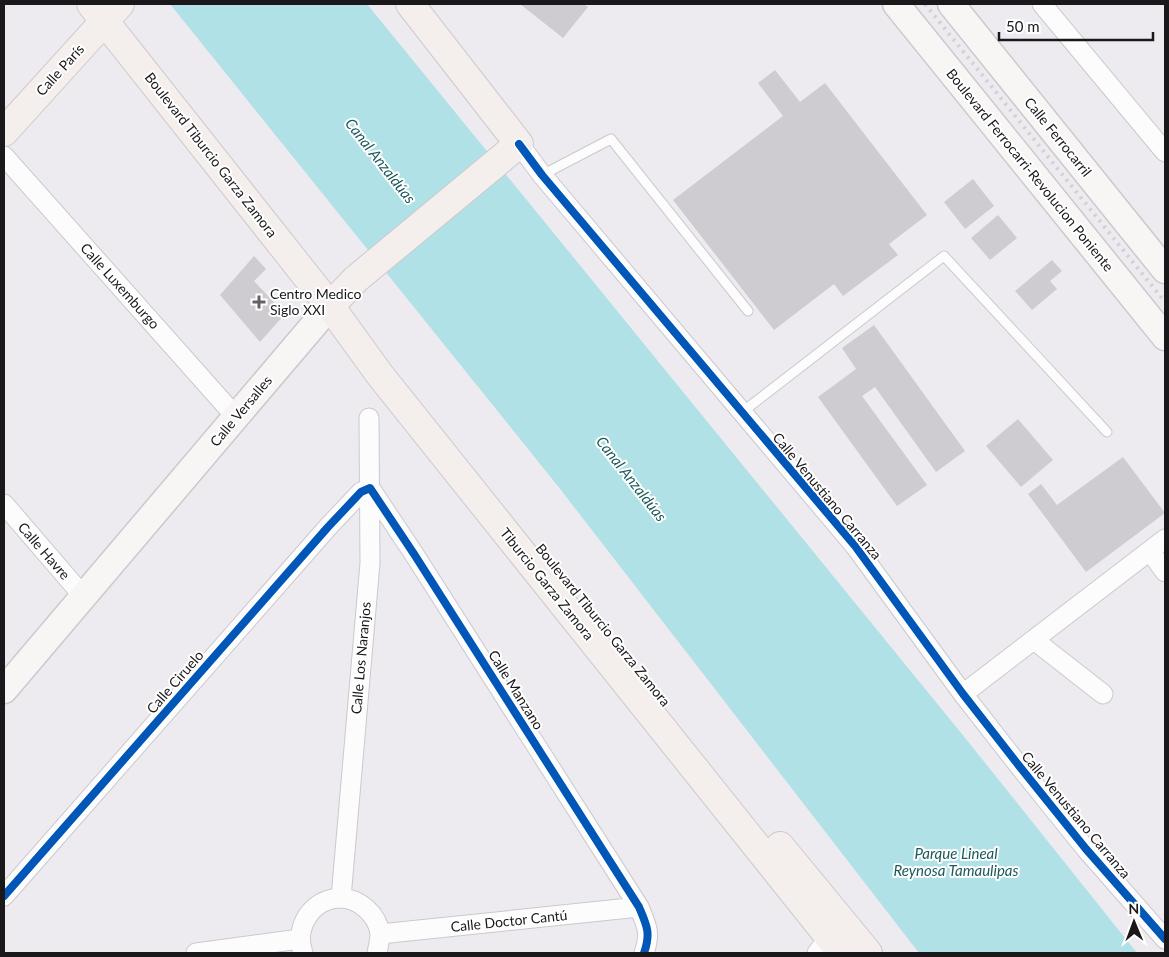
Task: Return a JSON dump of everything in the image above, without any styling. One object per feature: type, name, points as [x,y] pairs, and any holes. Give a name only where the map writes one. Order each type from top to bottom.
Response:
[{"type":"main road","name":"Calle Venustiano Carranza","points":[[410,4],[511,150]]},
{"type":"main road","name":"Calle París","points":[[4,132],[108,9]]},
{"type":"main road","name":"Boulevard Tiburcio Garza Zamora","points":[[108,9],[343,293],[832,941]]},
{"type":"main road","name":"Calle Versalles","points":[[343,293],[511,150]]},
{"type":"main road","name":"Tiburcio Garza Zamora","points":[[343,293],[380,375],[768,860]]},
{"type":"main road","name":"Boulevard Tiburcio Garza Zamora","points":[[768,860],[832,941],[868,953]]},
{"type":"street","name":"Boulevard Ferrocarri-Revolucion Poniente","points":[[896,4],[1165,336]]},
{"type":"street","name":"Calle Ferrocarril","points":[[951,4],[1165,270]]},
{"type":"street","points":[[1042,4],[1165,152]]},
{"type":"street","name":"Calle Venustiano Carranza","points":[[511,150],[542,175],[855,546],[963,694],[1086,849],[1165,939]]},
{"type":"street","name":"Calle Luxemburgo","points":[[4,156],[236,417]]},
{"type":"street","name":"Calle Versalles","points":[[4,690],[343,293]]},
{"type":"street","name":"Calle Los Naranjos","points":[[340,898],[370,563],[369,418]]},
{"type":"street","name":"Calle Ciruelo","points":[[4,896],[328,527],[361,492],[370,488]]},
{"type":"street","name":"Calle Manzano","points":[[370,488],[639,907],[648,927],[647,944],[644,953]]},
{"type":"street","name":"Calle Havre","points":[[4,504],[84,597]]},
{"type":"street","points":[[963,694],[1165,540]]},
{"type":"street","points":[[1150,551],[1165,572]]},
{"type":"street","points":[[1034,640],[1103,694]]},
{"type":"street","points":[[196,953],[301,946],[303,922],[312,909],[326,901],[340,898],[360,903],[373,916],[380,934],[377,953]]},
{"type":"street","name":"Calle Doctor Cantú","points":[[380,934],[639,907]]},
{"type":"lane","points":[[542,175],[611,139],[748,311]]},
{"type":"lane","points":[[741,413],[944,256],[1107,432]]},
{"type":"water","name":"Parque Lineal Reynosa Tamaulipas","points":[[170,4],[367,4],[966,739],[1137,953],[919,953],[557,485]]},
{"type":"building","points":[[520,4],[584,4],[588,7],[563,38]]},
{"type":"building","points":[[775,70],[800,102],[825,83],[927,215],[889,244],[898,255],[843,296],[834,284],[774,330],[673,200],[783,116],[758,83]]},
{"type":"building","points":[[973,179],[994,206],[965,229],[944,202]]},
{"type":"building","points":[[998,215],[1017,238],[990,260],[971,238]]},
{"type":"building","points":[[254,256],[266,269],[254,281],[285,314],[260,342],[220,295]]},
{"type":"building","points":[[1052,260],[1062,271],[1050,281],[1057,289],[1032,310],[1015,291]]},
{"type":"building","points":[[874,325],[965,451],[936,472],[875,387],[862,396],[927,485],[897,506],[818,397],[856,369],[842,348]]},
{"type":"building","points":[[1018,419],[1053,460],[1021,487],[986,446]]},
{"type":"building","points":[[1123,457],[1165,513],[1086,572],[1028,494],[1041,484],[1057,505]]},
{"type":"railway","points":[[925,4],[1165,302]]},
{"type":"cycle path","points":[[519,144],[542,175],[855,546],[963,694],[1020,767],[1086,849],[1165,939]]},
{"type":"cycle path","points":[[4,896],[328,527],[361,492],[370,488],[639,907],[648,935],[644,953]]},
{"type":"place","name":"Centro Medico Siglo XXI","points":[[259,302]]},
{"type":"water label","name":"Canal Anzaldúas","points":[[380,161]]},
{"type":"water label","name":"Canal Anzaldúas","points":[[631,479]]}]
